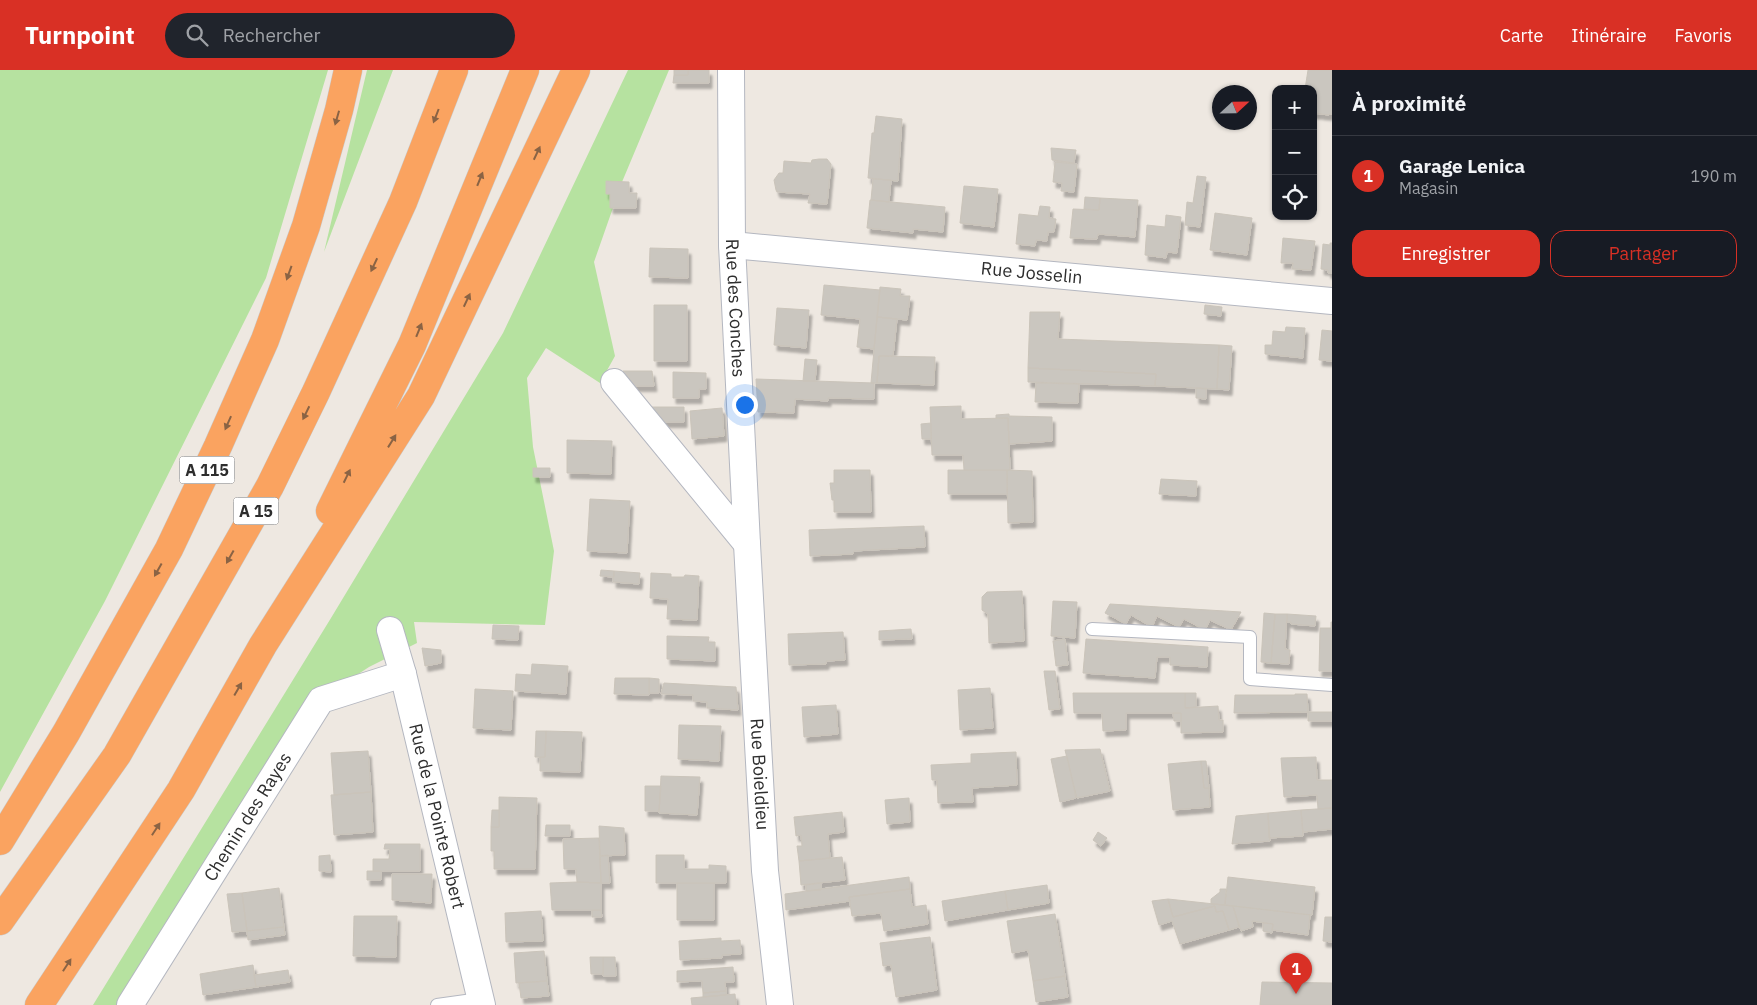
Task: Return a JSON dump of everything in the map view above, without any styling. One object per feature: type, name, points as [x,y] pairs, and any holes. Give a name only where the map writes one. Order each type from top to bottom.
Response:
[{"type":"highway","name":"A 115","points":[[0,841],[66,733],[169,549],[218,446],[265,340],[306,226],[339,110],[348,70]]},
{"type":"highway","name":"A 15","points":[[0,921],[116,755],[221,575],[270,486],[316,392],[403,202],[454,70]]},
{"type":"highway","points":[[263,645],[412,345],[525,70]]},
{"type":"highway","points":[[39,1005],[181,790],[263,645],[421,396],[576,70]]},
{"type":"street","name":"Rue des Conches","points":[[731,70],[732,245],[747,544]]},
{"type":"street","name":"Rue Josselin","points":[[732,245],[1332,301]]},
{"type":"street","points":[[614,382],[747,544]]},
{"type":"street","name":"Rue Boieldieu","points":[[747,544],[765,871],[780,1005]]},
{"type":"street","name":"Rue de la Pointe Robert","points":[[390,630],[403,674],[481,1002]]},
{"type":"street","name":"Chemin des Rayes","points":[[130,1005],[321,700],[403,674]]},
{"type":"lane","points":[[1092,629],[1250,637],[1250,679],[1332,685]]},
{"type":"lane","points":[[437,1005],[481,1002]]},
{"type":"green space","points":[[0,70],[328,70],[266,278],[105,601],[0,792]]},
{"type":"green space","points":[[367,70],[393,70],[324,252]]},
{"type":"green space","points":[[628,70],[669,70],[622,182],[594,262],[615,356],[600,383],[546,348],[527,378],[533,447],[554,551],[545,625],[414,622],[417,643],[369,667],[337,688],[121,1005],[93,1005],[331,618],[503,333]]},
{"type":"building","points":[[674,70],[688,70],[688,75],[674,75]]},
{"type":"building","points":[[688,70],[709,70],[709,83],[673,83],[674,75],[688,75]]},
{"type":"building","points":[[1308,70],[1332,70],[1332,114],[1317,114],[1317,85],[1306,85]]},
{"type":"building","points":[[876,116],[902,119],[898,181],[868,178],[872,133],[874,133]]},
{"type":"building","points":[[1051,148],[1076,150],[1074,163],[1052,160]]},
{"type":"building","points":[[827,159],[831,164],[827,204],[808,203],[810,194],[777,192],[774,180],[779,173],[783,173],[784,161],[811,163],[812,160]]},
{"type":"building","points":[[1055,162],[1077,164],[1074,192],[1061,191],[1062,183],[1053,182]]},
{"type":"building","points":[[1197,176],[1206,177],[1200,227],[1185,225],[1187,202],[1193,203]]},
{"type":"building","points":[[873,179],[891,180],[889,202],[871,200]]},
{"type":"building","points":[[606,181],[629,182],[629,193],[637,193],[636,208],[610,208],[610,194],[606,194]]},
{"type":"building","points":[[964,186],[998,189],[994,227],[960,223]]},
{"type":"building","points":[[1085,197],[1100,198],[1099,210],[1084,209]]},
{"type":"building","points":[[1100,198],[1138,200],[1135,237],[1098,234],[1097,239],[1070,238],[1073,209],[1099,210]]},
{"type":"building","points":[[870,200],[945,207],[943,232],[913,229],[913,233],[867,228]]},
{"type":"building","points":[[1040,206],[1050,207],[1049,218],[1056,219],[1054,232],[1048,232],[1047,241],[1036,240],[1035,246],[1016,244],[1019,214],[1038,216]]},
{"type":"building","points":[[1215,213],[1252,218],[1247,255],[1210,250]]},
{"type":"building","points":[[1166,215],[1181,217],[1177,253],[1167,252],[1166,258],[1145,255],[1147,225],[1165,227]]},
{"type":"building","points":[[1283,238],[1315,241],[1311,270],[1292,269],[1293,263],[1281,263]]},
{"type":"building","points":[[1332,243],[1332,273],[1328,273],[1328,270],[1321,269],[1323,244],[1330,245]]},
{"type":"building","points":[[650,248],[688,249],[688,278],[649,277]]},
{"type":"building","points":[[824,285],[880,290],[874,349],[857,347],[860,319],[821,315]]},
{"type":"building","points":[[880,287],[901,289],[900,296],[910,296],[907,320],[877,317]]},
{"type":"building","points":[[654,305],[687,305],[687,361],[654,361]]},
{"type":"building","points":[[1205,305],[1222,307],[1221,316],[1204,314]]},
{"type":"building","points":[[777,308],[809,310],[806,348],[774,345]]},
{"type":"building","points":[[1030,312],[1060,312],[1058,339],[1219,345],[1217,389],[1155,386],[1156,374],[1028,368]]},
{"type":"building","points":[[877,317],[897,319],[893,356],[879,356],[877,383],[871,383]]},
{"type":"building","points":[[1286,327],[1305,328],[1303,358],[1265,354],[1265,345],[1272,345],[1273,331],[1285,332]]},
{"type":"building","points":[[1322,330],[1332,331],[1332,361],[1319,360]]},
{"type":"building","points":[[1219,345],[1232,346],[1229,390],[1217,389]]},
{"type":"building","points":[[879,356],[935,357],[934,385],[877,383]]},
{"type":"building","points":[[805,359],[817,360],[815,381],[803,381]]},
{"type":"building","points":[[1028,368],[1156,374],[1155,386],[1028,382]]},
{"type":"building","points":[[623,371],[652,371],[654,386],[635,386]]},
{"type":"building","points":[[673,372],[706,373],[706,389],[699,389],[699,398],[673,398]]},
{"type":"building","points":[[756,379],[874,383],[874,399],[828,398],[828,401],[795,399],[794,413],[758,412]]},
{"type":"building","points":[[1036,383],[1079,384],[1078,403],[1035,402]]},
{"type":"building","points":[[1196,388],[1206,389],[1206,399],[1196,398]]},
{"type":"building","points":[[961,406],[961,419],[1008,418],[1010,470],[964,470],[963,455],[932,455],[930,407]]},
{"type":"building","points":[[652,407],[684,407],[684,422],[665,422]]},
{"type":"building","points":[[722,408],[724,436],[692,439],[690,411]]},
{"type":"building","points":[[1009,414],[1009,416],[1052,417],[1052,441],[1009,444],[1008,418],[996,418],[996,415]]},
{"type":"building","points":[[931,423],[931,439],[922,439],[921,424]]},
{"type":"building","points":[[567,440],[612,441],[611,474],[567,473]]},
{"type":"building","points":[[533,468],[550,468],[550,477],[533,477]]},
{"type":"building","points":[[834,470],[870,470],[871,512],[834,512],[834,500],[832,500],[830,483],[834,483]]},
{"type":"building","points":[[948,470],[1007,470],[1007,494],[948,494]]},
{"type":"building","points":[[1007,470],[1032,471],[1033,522],[1008,523]]},
{"type":"building","points":[[1161,479],[1197,481],[1196,496],[1159,494]]},
{"type":"building","points":[[590,499],[630,501],[627,553],[587,551]]},
{"type":"building","points":[[924,526],[925,547],[854,551],[853,554],[810,556],[809,530]]},
{"type":"building","points":[[601,570],[614,571],[614,577],[600,576]]},
{"type":"building","points":[[614,571],[640,573],[639,584],[613,582]]},
{"type":"building","points":[[651,573],[671,574],[671,577],[699,576],[697,620],[667,619],[668,599],[650,598]]},
{"type":"building","points":[[1022,591],[1024,641],[989,643],[988,614],[982,610],[982,597],[987,592]]},
{"type":"building","points":[[1053,601],[1077,602],[1075,638],[1051,636]]},
{"type":"building","points":[[1110,604],[1241,612],[1231,630],[1210,620],[1205,630],[1184,619],[1179,627],[1157,616],[1152,627],[1131,615],[1126,624],[1105,613]]},
{"type":"building","points":[[1264,613],[1275,614],[1271,663],[1261,662]]},
{"type":"building","points":[[1275,614],[1287,614],[1285,649],[1290,650],[1289,664],[1271,663]]},
{"type":"building","points":[[1287,614],[1316,616],[1315,626],[1291,624],[1291,622],[1287,622]]},
{"type":"building","points":[[1331,622],[1332,671],[1319,671],[1320,628],[1331,628]]},
{"type":"building","points":[[493,625],[519,626],[518,640],[492,639]]},
{"type":"building","points":[[911,629],[912,639],[879,640],[879,631]]},
{"type":"building","points":[[843,632],[845,660],[826,661],[826,664],[789,665],[788,634]]},
{"type":"building","points":[[667,636],[709,637],[708,642],[715,642],[715,661],[667,659]]},
{"type":"building","points":[[1065,639],[1068,665],[1056,666],[1053,641]]},
{"type":"building","points":[[1086,639],[1208,647],[1207,667],[1170,665],[1170,657],[1157,657],[1155,678],[1083,673]]},
{"type":"building","points":[[422,648],[441,650],[441,663],[425,666]]},
{"type":"building","points":[[532,664],[568,666],[566,694],[515,691],[516,674],[531,675]]},
{"type":"building","points":[[1044,671],[1055,671],[1060,709],[1049,710]]},
{"type":"building","points":[[615,678],[649,678],[649,695],[614,694]]},
{"type":"building","points":[[649,678],[659,679],[659,693],[649,693]]},
{"type":"building","points":[[664,683],[736,687],[738,710],[707,708],[707,702],[693,701],[693,695],[661,694]]},
{"type":"building","points":[[990,688],[993,728],[960,730],[958,690]]},
{"type":"building","points":[[475,689],[513,691],[511,730],[473,728]]},
{"type":"building","points":[[1073,693],[1185,693],[1185,708],[1218,706],[1219,720],[1223,720],[1223,732],[1181,733],[1181,713],[1126,713],[1126,730],[1103,731],[1102,713],[1074,713]]},
{"type":"building","points":[[1185,693],[1196,693],[1196,707],[1185,708]]},
{"type":"building","points":[[1307,694],[1308,712],[1234,713],[1235,695]]},
{"type":"building","points":[[836,705],[838,734],[804,737],[802,707]]},
{"type":"building","points":[[1308,712],[1332,712],[1332,721],[1308,721]]},
{"type":"building","points":[[1173,713],[1181,713],[1181,721],[1174,721]]},
{"type":"building","points":[[679,725],[721,726],[719,761],[678,759]]},
{"type":"building","points":[[536,731],[546,731],[545,757],[535,757]]},
{"type":"building","points":[[546,731],[582,732],[580,772],[540,771],[540,757],[545,757]]},
{"type":"building","points":[[1100,749],[1110,791],[1077,798],[1065,750]]},
{"type":"building","points":[[368,751],[371,792],[334,795],[331,753]]},
{"type":"building","points":[[1016,752],[1017,785],[972,788],[973,802],[938,803],[937,780],[932,780],[931,765],[971,763],[971,754]]},
{"type":"building","points":[[1067,756],[1076,798],[1060,802],[1051,759]]},
{"type":"building","points":[[1316,757],[1317,780],[1332,780],[1332,808],[1318,809],[1317,795],[1284,797],[1281,758]]},
{"type":"building","points":[[1201,761],[1206,761],[1209,788],[1204,788]]},
{"type":"building","points":[[1201,761],[1204,788],[1209,788],[1210,807],[1173,810],[1168,764]]},
{"type":"building","points":[[661,776],[700,777],[697,815],[659,813]]},
{"type":"building","points":[[645,786],[661,786],[659,811],[645,811]]},
{"type":"building","points":[[371,792],[373,832],[334,835],[331,795]]},
{"type":"building","points":[[499,797],[537,798],[535,869],[494,869],[494,851],[491,851],[491,827],[499,827]]},
{"type":"building","points":[[909,798],[910,822],[887,824],[885,800]]},
{"type":"building","points":[[1332,808],[1332,829],[1303,832],[1301,810]]},
{"type":"building","points":[[492,810],[499,810],[499,827],[491,827]]},
{"type":"building","points":[[1301,810],[1303,836],[1269,838],[1268,813]]},
{"type":"building","points":[[842,812],[844,832],[828,834],[830,858],[799,861],[797,846],[802,846],[801,835],[796,836],[794,817]]},
{"type":"building","points":[[1268,813],[1270,841],[1232,844],[1236,816]]},
{"type":"building","points":[[546,825],[570,825],[570,836],[545,836]]},
{"type":"building","points":[[599,826],[624,828],[625,855],[600,856]]},
{"type":"building","points":[[1098,832],[1107,838],[1101,846],[1093,840]]},
{"type":"building","points":[[599,838],[601,883],[577,882],[576,869],[564,869],[563,839]]},
{"type":"building","points":[[385,844],[420,844],[420,871],[373,871],[373,859],[389,859],[390,849],[384,849]]},
{"type":"building","points":[[330,855],[331,872],[319,871],[319,856]]},
{"type":"building","points":[[608,855],[610,883],[601,883],[600,856]]},
{"type":"building","points":[[656,855],[684,855],[684,869],[709,869],[709,865],[726,866],[726,883],[656,883]]},
{"type":"building","points":[[842,857],[845,880],[801,885],[799,861]]},
{"type":"building","points":[[367,871],[381,871],[381,880],[367,880]]},
{"type":"building","points":[[392,874],[432,874],[431,903],[392,900]]},
{"type":"building","points":[[909,877],[910,889],[849,897],[850,901],[786,910],[785,894]]},
{"type":"building","points":[[1228,877],[1315,887],[1312,915],[1225,905]]},
{"type":"building","points":[[550,883],[601,883],[601,910],[552,910]]},
{"type":"building","points":[[677,883],[714,883],[714,920],[677,920]]},
{"type":"building","points":[[821,883],[821,890],[806,891],[806,885]]},
{"type":"building","points":[[1047,885],[1049,903],[1008,910],[1005,891]]},
{"type":"building","points":[[279,888],[284,927],[247,931],[242,893]]},
{"type":"building","points":[[910,889],[912,907],[926,905],[928,924],[884,931],[881,913],[852,916],[849,897]]},
{"type":"building","points":[[1220,889],[1226,889],[1225,905],[1211,904],[1211,899],[1220,892]]},
{"type":"building","points":[[1005,891],[1008,910],[945,921],[942,901]]},
{"type":"building","points":[[242,893],[247,931],[232,932],[227,894]]},
{"type":"building","points":[[1168,899],[1233,906],[1239,927],[1229,930],[1223,911],[1216,912],[1215,906],[1173,917]]},
{"type":"building","points":[[1168,899],[1173,917],[1215,906],[1216,912],[1223,911],[1229,930],[1180,944],[1172,921],[1159,925],[1152,901]]},
{"type":"building","points":[[1233,906],[1310,915],[1308,935],[1272,930],[1273,924],[1252,921],[1253,927],[1241,931]]},
{"type":"building","points":[[592,910],[601,910],[602,917],[592,917]]},
{"type":"building","points":[[541,911],[543,941],[506,942],[505,913]]},
{"type":"building","points":[[1055,914],[1065,976],[1033,981],[1028,950],[1012,953],[1007,921]]},
{"type":"building","points":[[354,916],[397,916],[396,957],[353,956]]},
{"type":"building","points":[[1325,917],[1332,917],[1332,942],[1323,941]]},
{"type":"building","points":[[1263,923],[1273,924],[1272,933],[1263,931]]},
{"type":"building","points":[[284,927],[285,935],[248,940],[247,931]]},
{"type":"building","points":[[930,937],[937,990],[896,997],[891,965],[883,966],[880,943]]},
{"type":"building","points":[[721,938],[721,941],[740,940],[741,954],[722,955],[722,958],[680,960],[679,941]]},
{"type":"building","points":[[544,951],[547,981],[516,983],[514,953]]},
{"type":"building","points":[[590,957],[603,957],[603,974],[591,974]]},
{"type":"building","points":[[603,957],[615,957],[616,976],[603,976]]},
{"type":"building","points":[[253,965],[256,987],[203,995],[200,974]]},
{"type":"building","points":[[733,967],[734,982],[725,982],[726,991],[703,993],[702,981],[677,982],[677,971]]},
{"type":"building","points":[[288,970],[290,982],[256,987],[254,975]]},
{"type":"building","points":[[1065,976],[1068,997],[1036,1002],[1033,981]]},
{"type":"building","points":[[547,981],[549,996],[521,998],[519,983]]},
{"type":"building","points":[[1262,982],[1332,983],[1332,1005],[1260,1005]]},
{"type":"building","points":[[726,991],[726,995],[703,997],[703,993]]},
{"type":"building","points":[[735,994],[736,1005],[692,1005],[691,998]]},
{"type":"place","name":"Garage Lenica","points":[[1296,994]]}]
